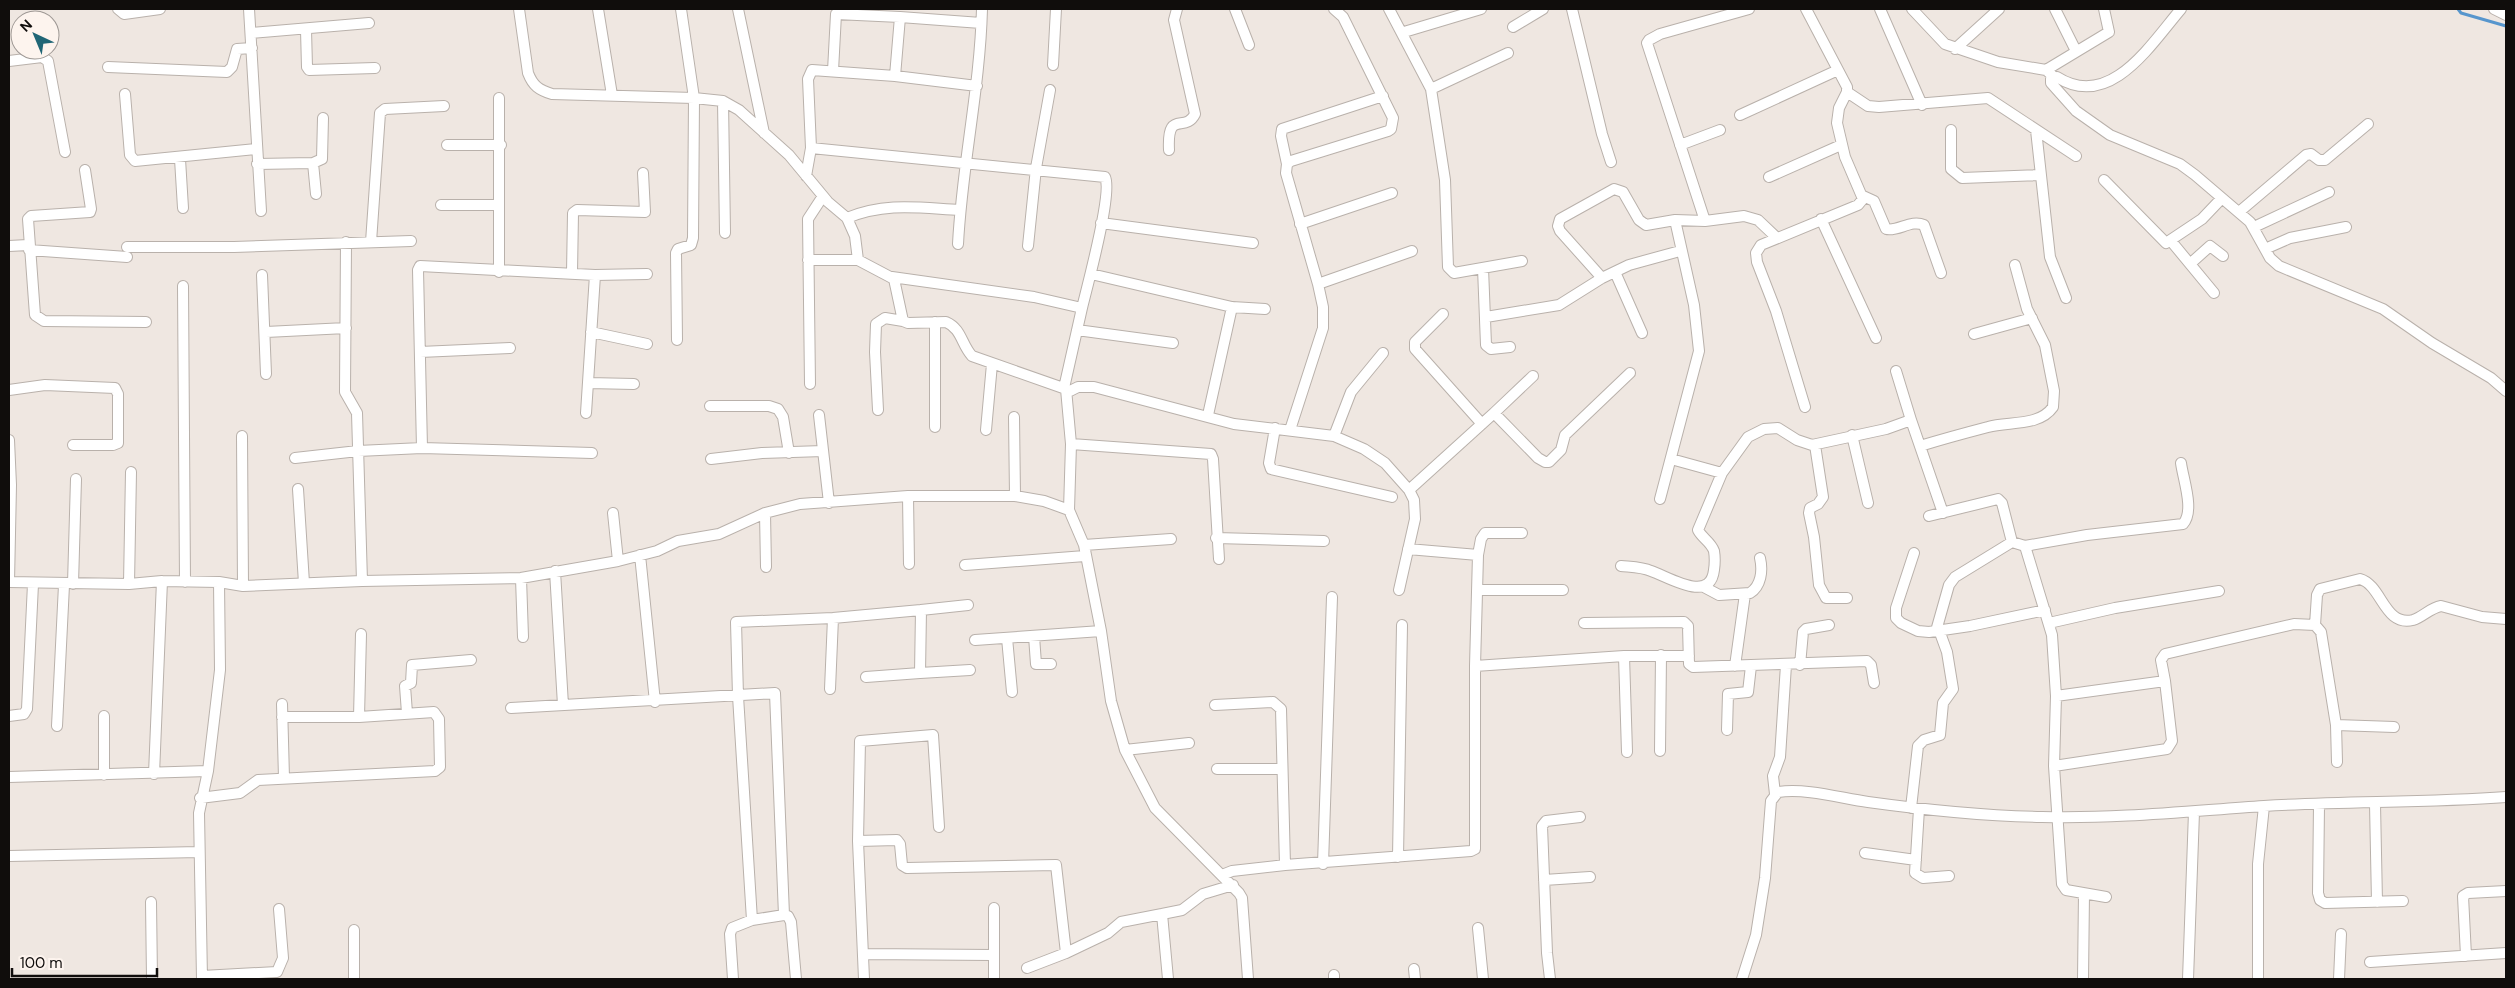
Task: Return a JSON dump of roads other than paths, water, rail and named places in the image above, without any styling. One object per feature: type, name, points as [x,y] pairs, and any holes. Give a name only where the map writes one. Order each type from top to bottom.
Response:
[{"type":"street","points":[[118,9],[124,14],[160,9]]},
{"type":"street","points":[[249,9],[260,211]]},
{"type":"street","points":[[519,9],[528,73],[531,82],[540,91],[552,94],[694,98],[723,101],[739,110],[789,156],[823,196],[847,218],[855,236],[858,260]]},
{"type":"street","points":[[598,9],[612,96]]},
{"type":"street","points":[[677,340],[676,253],[678,249],[690,245],[692,238],[694,98],[680,9]]},
{"type":"street","points":[[738,9],[764,133]]},
{"type":"street","points":[[958,244],[965,162],[977,86],[982,9]]},
{"type":"street","points":[[1053,65],[1056,9]]},
{"type":"street","points":[[1169,150],[1168,131],[1170,128],[1192,118],[1195,114],[1174,20],[1177,9]]},
{"type":"street","points":[[1235,9],[1249,46]]},
{"type":"street","points":[[1287,164],[1291,161],[1391,129],[1393,118],[1346,13],[1334,9]]},
{"type":"street","points":[[1389,9],[1404,32],[1431,88],[1445,180],[1448,267],[1454,273],[1522,261]]},
{"type":"street","points":[[1404,32],[1481,9]]},
{"type":"street","points":[[1513,26],[1543,9]]},
{"type":"street","points":[[1572,9],[1602,134],[1611,162]]},
{"type":"street","points":[[1705,221],[1647,43],[1660,34],[1749,9]]},
{"type":"street","points":[[1806,9],[1838,70],[1847,92],[1872,107],[1922,105],[1988,98],[2076,156]]},
{"type":"street","points":[[1880,9],[1922,105]]},
{"type":"street","points":[[1912,9],[1934,35],[1945,44],[1998,62],[2050,74],[2074,86],[2084,88],[2104,84],[2115,78],[2153,44],[2181,9]]},
{"type":"street","points":[[1956,49],[1999,9]]},
{"type":"street","points":[[2055,9],[2076,51]]},
{"type":"street","points":[[2050,74],[2076,51],[2109,32],[2104,9]]},
{"type":"street","points":[[2494,9],[2506,15]]},
{"type":"street","points":[[833,70],[836,14],[981,23]]},
{"type":"street","points":[[895,76],[900,17]]},
{"type":"street","points":[[251,33],[306,30],[369,23]]},
{"type":"street","points":[[306,30],[307,67],[309,70],[375,68]]},
{"type":"street","points":[[108,67],[227,72],[232,68],[237,49],[252,48]]},
{"type":"street","points":[[1431,88],[1508,53]]},
{"type":"street","points":[[9,61],[42,57],[48,60],[65,152]]},
{"type":"street","points":[[806,176],[811,148],[808,75],[814,70],[895,76],[977,86]]},
{"type":"street","points":[[1740,115],[1838,70]]},
{"type":"street","points":[[2050,74],[2053,86],[2076,111],[2110,135],[2180,164],[2239,212],[2254,227],[2270,258],[2280,266],[2383,309],[2432,343],[2491,378],[2506,391]]},
{"type":"street","points":[[1028,246],[1036,168],[1050,90]]},
{"type":"street","points":[[1847,92],[1837,115],[1841,145],[1863,196],[1874,200],[1886,229],[1891,230],[1916,223],[1924,225],[1940,273]]},
{"type":"street","points":[[125,94],[132,159],[138,162],[180,159],[256,149]]},
{"type":"street","points":[[1290,430],[1323,328],[1323,307],[1286,173],[1287,164],[1281,136],[1282,129],[1383,96]]},
{"type":"street","points":[[499,98],[501,145],[498,205],[499,272]]},
{"type":"street","points":[[723,101],[725,233]]},
{"type":"street","points":[[371,242],[380,113],[385,108],[444,106]]},
{"type":"street","points":[[257,164],[313,164],[322,159],[323,118]]},
{"type":"street","points":[[2239,212],[2306,155],[2311,154],[2319,160],[2326,160],[2368,124]]},
{"type":"street","points":[[1680,145],[1720,130]]},
{"type":"street","points":[[1951,130],[1952,169],[1962,178],[2041,175]]},
{"type":"street","points":[[2036,130],[2046,201],[2050,257],[2066,298]]},
{"type":"street","points":[[447,145],[501,145]]},
{"type":"street","points":[[1769,178],[1841,145]]},
{"type":"street","points":[[811,148],[1036,168],[1105,177],[1108,183],[1101,222],[1066,390],[1071,444],[1070,510],[1085,550],[1101,630],[1111,701],[1125,750],[1155,808],[1233,885],[1242,898],[1248,979]]},
{"type":"street","points":[[180,159],[183,208]]},
{"type":"street","points":[[313,164],[316,194]]},
{"type":"street","points":[[85,170],[90,212],[29,217],[33,310],[37,318],[44,321],[146,322]]},
{"type":"street","points":[[572,272],[573,213],[577,210],[645,212],[643,173]]},
{"type":"street","points":[[2104,180],[2166,243],[2202,219],[2222,198]]},
{"type":"street","points":[[1602,278],[1560,231],[1560,219],[1616,189],[1626,195],[1643,224],[1675,220],[1705,221],[1751,217],[1765,225],[1777,238]]},
{"type":"street","points":[[2254,227],[2329,192]]},
{"type":"street","points":[[1300,224],[1392,193]]},
{"type":"street","points":[[810,384],[808,219],[823,196]]},
{"type":"street","points":[[1805,408],[1776,311],[1756,258],[1760,245],[1858,205],[1863,196]]},
{"type":"street","points":[[441,205],[498,205]]},
{"type":"street","points":[[847,218],[869,210],[890,206],[960,210]]},
{"type":"street","points":[[1660,499],[1699,351],[1694,305],[1680,250],[1675,220]]},
{"type":"street","points":[[1821,220],[1876,338]]},
{"type":"street","points":[[1101,222],[1253,242]]},
{"type":"street","points":[[2265,249],[2290,238],[2346,227]]},
{"type":"street","points":[[9,246],[127,252],[346,242],[411,241]]},
{"type":"street","points":[[2171,241],[2214,293]]},
{"type":"street","points":[[346,242],[345,392],[357,413],[362,581]]},
{"type":"street","points":[[2191,263],[2210,246],[2223,256]]},
{"type":"street","points":[[1486,317],[1559,305],[1602,278],[1629,265],[1680,250]]},
{"type":"street","points":[[1318,284],[1412,251]]},
{"type":"street","points":[[808,260],[858,260],[892,277],[1034,297],[1082,308]]},
{"type":"street","points":[[1920,446],[1991,426],[2025,422],[2040,417],[2052,409],[2054,391],[2045,345],[2023,300],[2015,265]]},
{"type":"street","points":[[422,448],[418,270],[420,266],[499,272],[572,272],[595,275],[647,274]]},
{"type":"street","points":[[1483,268],[1487,347],[1491,350],[1510,347]]},
{"type":"street","points":[[1614,272],[1642,333]]},
{"type":"street","points":[[1091,274],[1232,308],[1264,309]]},
{"type":"street","points":[[262,275],[266,332],[266,374]]},
{"type":"street","points":[[586,413],[595,275]]},
{"type":"street","points":[[892,277],[895,282],[903,321]]},
{"type":"street","points":[[182,286],[185,582]]},
{"type":"street","points":[[1208,415],[1232,308]]},
{"type":"street","points":[[1443,314],[1415,342],[1415,348],[1482,424]]},
{"type":"street","points":[[878,410],[875,352],[876,324],[885,318],[903,321],[908,324],[935,322],[951,324],[958,330],[963,344],[972,356],[1066,390],[1078,387],[1094,387],[1208,415],[1234,424],[1334,436],[1364,448],[1385,463],[1409,490],[1415,508],[1399,590]]},
{"type":"street","points":[[1974,334],[2032,318]]},
{"type":"street","points":[[935,322],[935,427]]},
{"type":"street","points":[[266,332],[346,328]]},
{"type":"street","points":[[1078,330],[1173,343]]},
{"type":"street","points":[[591,332],[647,344]]},
{"type":"street","points":[[420,352],[510,348]]},
{"type":"street","points":[[1334,436],[1351,392],[1384,353]]},
{"type":"street","points":[[986,430],[992,364]]},
{"type":"street","points":[[1896,371],[1943,513]]},
{"type":"street","points":[[1494,413],[1538,458],[1549,462],[1561,450],[1565,435],[1630,373]]},
{"type":"street","points":[[1409,490],[1533,376]]},
{"type":"street","points":[[588,383],[634,384]]},
{"type":"street","points":[[9,390],[45,385],[116,388],[118,394],[118,443],[113,445],[73,445]]},
{"type":"street","points":[[710,406],[769,406],[778,409],[783,417],[789,452]]},
{"type":"street","points":[[819,415],[829,503]]},
{"type":"street","points":[[1014,416],[1016,496]]},
{"type":"street","points":[[1702,586],[1712,581],[1715,559],[1714,549],[1699,533],[1699,524],[1722,473],[1748,437],[1756,431],[1778,428],[1802,442],[1815,445],[1852,435],[1886,429],[1911,420]]},
{"type":"street","points":[[1275,428],[1269,463],[1271,469],[1392,497]]},
{"type":"street","points":[[1852,435],[1868,503]]},
{"type":"street","points":[[242,436],[243,586]]},
{"type":"street","points":[[9,440],[11,484],[9,582],[33,584],[129,584],[162,581],[219,582],[243,586],[362,581],[521,578],[618,561],[678,541],[719,534],[765,512],[800,504],[908,496],[1016,496],[1044,501],[1070,510]]},
{"type":"street","points":[[1071,444],[1209,454],[1213,459],[1218,559]]},
{"type":"street","points":[[1815,445],[1823,497],[1818,504],[1810,508],[1808,513],[1814,537],[1819,585],[1826,598],[1847,598]]},
{"type":"street","points":[[294,458],[358,451],[422,448],[592,452]]},
{"type":"street","points":[[712,459],[823,451]]},
{"type":"street","points":[[1671,459],[1722,473]]},
{"type":"street","points":[[1949,876],[1920,877],[1915,873],[1915,808],[1918,746],[1924,740],[1940,736],[1943,703],[1953,689],[1947,652],[1938,630],[1949,585],[1955,577],[2012,542],[2025,546],[2088,535],[2183,524],[2187,519],[2188,510],[2181,463]]},
{"type":"street","points":[[129,584],[132,472]]},
{"type":"street","points":[[57,726],[76,479]]},
{"type":"street","points":[[298,489],[304,583]]},
{"type":"street","points":[[908,496],[909,564]]},
{"type":"street","points":[[1929,516],[1998,499],[2002,503],[2012,542]]},
{"type":"street","points":[[765,512],[766,567]]},
{"type":"street","points":[[613,513],[618,561]]},
{"type":"street","points":[[1222,875],[1285,865],[1323,864],[1471,851],[1475,848],[1475,666],[1478,555],[1481,539],[1485,534],[1522,533]]},
{"type":"street","points":[[1216,538],[1324,541]]},
{"type":"street","points":[[965,565],[1171,539]]},
{"type":"street","points":[[2025,546],[2046,610],[2052,635],[2056,696],[2054,766],[2062,887],[2066,890],[2106,897]]},
{"type":"street","points":[[1408,549],[1478,555]]},
{"type":"street","points":[[1914,553],[1896,608],[1896,618],[1901,623],[1918,631],[1938,630],[2046,610]]},
{"type":"street","points":[[640,555],[655,702]]},
{"type":"street","points":[[1621,566],[1646,569],[1678,583],[1702,586],[1719,595],[1745,594],[1753,591],[1759,584],[1760,558]]},
{"type":"street","points":[[555,571],[563,706]]},
{"type":"street","points":[[521,578],[523,637]]},
{"type":"street","points":[[2337,762],[2336,725],[2321,632],[2315,625],[2316,595],[2320,589],[2360,579],[2369,583],[2392,615],[2402,619],[2413,620],[2441,606],[2482,616],[2506,619]]},
{"type":"street","points":[[154,774],[162,581]]},
{"type":"street","points":[[219,582],[220,670],[208,771],[200,798],[199,852],[202,977],[277,972],[283,958],[279,909]]},
{"type":"street","points":[[9,716],[24,714],[27,709],[33,584]]},
{"type":"street","points":[[1477,590],[1563,590]]},
{"type":"street","points":[[2049,623],[2115,608],[2219,591]]},
{"type":"street","points":[[1735,666],[1745,594]]},
{"type":"street","points":[[1323,864],[1332,597]]},
{"type":"street","points":[[752,920],[738,696],[736,622],[833,618],[968,605]]},
{"type":"street","points":[[920,673],[921,610]]},
{"type":"street","points":[[830,689],[833,618]]},
{"type":"street","points":[[1584,623],[1684,622],[1688,626],[1689,656],[1690,664],[1693,667],[1868,662],[1871,665],[1874,683]]},
{"type":"street","points":[[2054,766],[2169,748],[2172,742],[2161,660],[2165,654],[2294,624],[2315,625]]},
{"type":"street","points":[[1398,857],[1402,625]]},
{"type":"street","points":[[1800,665],[1803,632],[1806,629],[1829,626]]},
{"type":"street","points":[[975,640],[1101,630]]},
{"type":"street","points":[[359,717],[361,634]]},
{"type":"street","points":[[1034,636],[1036,664],[1050,664]]},
{"type":"street","points":[[1007,638],[1012,692]]},
{"type":"street","points":[[1660,751],[1661,655]]},
{"type":"street","points":[[1475,666],[1624,656],[1689,656]]},
{"type":"street","points":[[1624,656],[1627,752]]},
{"type":"street","points":[[407,713],[405,687],[411,683],[412,665],[471,660]]},
{"type":"street","points":[[1775,794],[1773,776],[1780,756],[1786,665]]},
{"type":"street","points":[[1727,730],[1728,694],[1748,692],[1750,666]]},
{"type":"street","points":[[866,678],[970,670]]},
{"type":"street","points":[[2056,696],[2165,681]]},
{"type":"street","points":[[511,708],[655,702],[773,692],[777,696],[784,915]]},
{"type":"street","points":[[1214,705],[1273,702],[1279,706],[1282,715],[1285,865]]},
{"type":"street","points":[[282,704],[284,778]]},
{"type":"street","points":[[200,798],[240,793],[258,780],[437,770],[440,764],[438,715],[432,712],[359,717],[282,717]]},
{"type":"street","points":[[104,716],[104,775]]},
{"type":"street","points":[[2336,725],[2394,727]]},
{"type":"street","points":[[864,979],[858,841],[858,745],[862,740],[933,735],[939,827]]},
{"type":"street","points":[[1125,750],[1189,743]]},
{"type":"street","points":[[1217,769],[1282,769]]},
{"type":"street","points":[[9,777],[208,771]]},
{"type":"street","points":[[1742,979],[1756,935],[1765,878],[1770,801],[1775,794],[1786,791],[1915,808],[2057,817],[2194,812],[2264,806],[2375,804],[2506,797]]},
{"type":"street","points":[[2375,804],[2377,902]]},
{"type":"street","points":[[2320,805],[2318,893],[2320,900],[2325,903],[2403,901]]},
{"type":"street","points":[[2258,979],[2258,864],[2264,806]]},
{"type":"street","points":[[2188,979],[2194,812]]},
{"type":"street","points":[[1550,979],[1542,824],[1546,821],[1580,817]]},
{"type":"street","points":[[858,841],[897,840],[900,844],[902,865],[907,868],[1054,864],[1058,869],[1066,953]]},
{"type":"street","points":[[9,856],[199,852]]},
{"type":"street","points":[[1865,853],[1916,860]]},
{"type":"street","points":[[1544,880],[1590,877]]},
{"type":"street","points":[[1027,968],[1066,953],[1108,933],[1121,922],[1182,910],[1203,894],[1233,885]]},
{"type":"street","points":[[2466,956],[2463,896],[2468,892],[2506,891]]},
{"type":"street","points":[[2083,979],[2084,893]]},
{"type":"street","points":[[151,902],[152,979]]},
{"type":"street","points":[[994,908],[994,979]]},
{"type":"street","points":[[1162,914],[1168,979]]},
{"type":"street","points":[[733,979],[731,931],[734,926],[752,920],[784,915],[788,916],[791,922],[796,979]]},
{"type":"street","points":[[1478,928],[1483,979]]},
{"type":"street","points":[[354,930],[354,979]]},
{"type":"street","points":[[2340,979],[2341,934]]},
{"type":"street","points":[[2370,962],[2506,953]]},
{"type":"street","points":[[864,954],[994,955]]},
{"type":"waterway","points":[[2458,9],[2461,13],[2506,26]]}]
